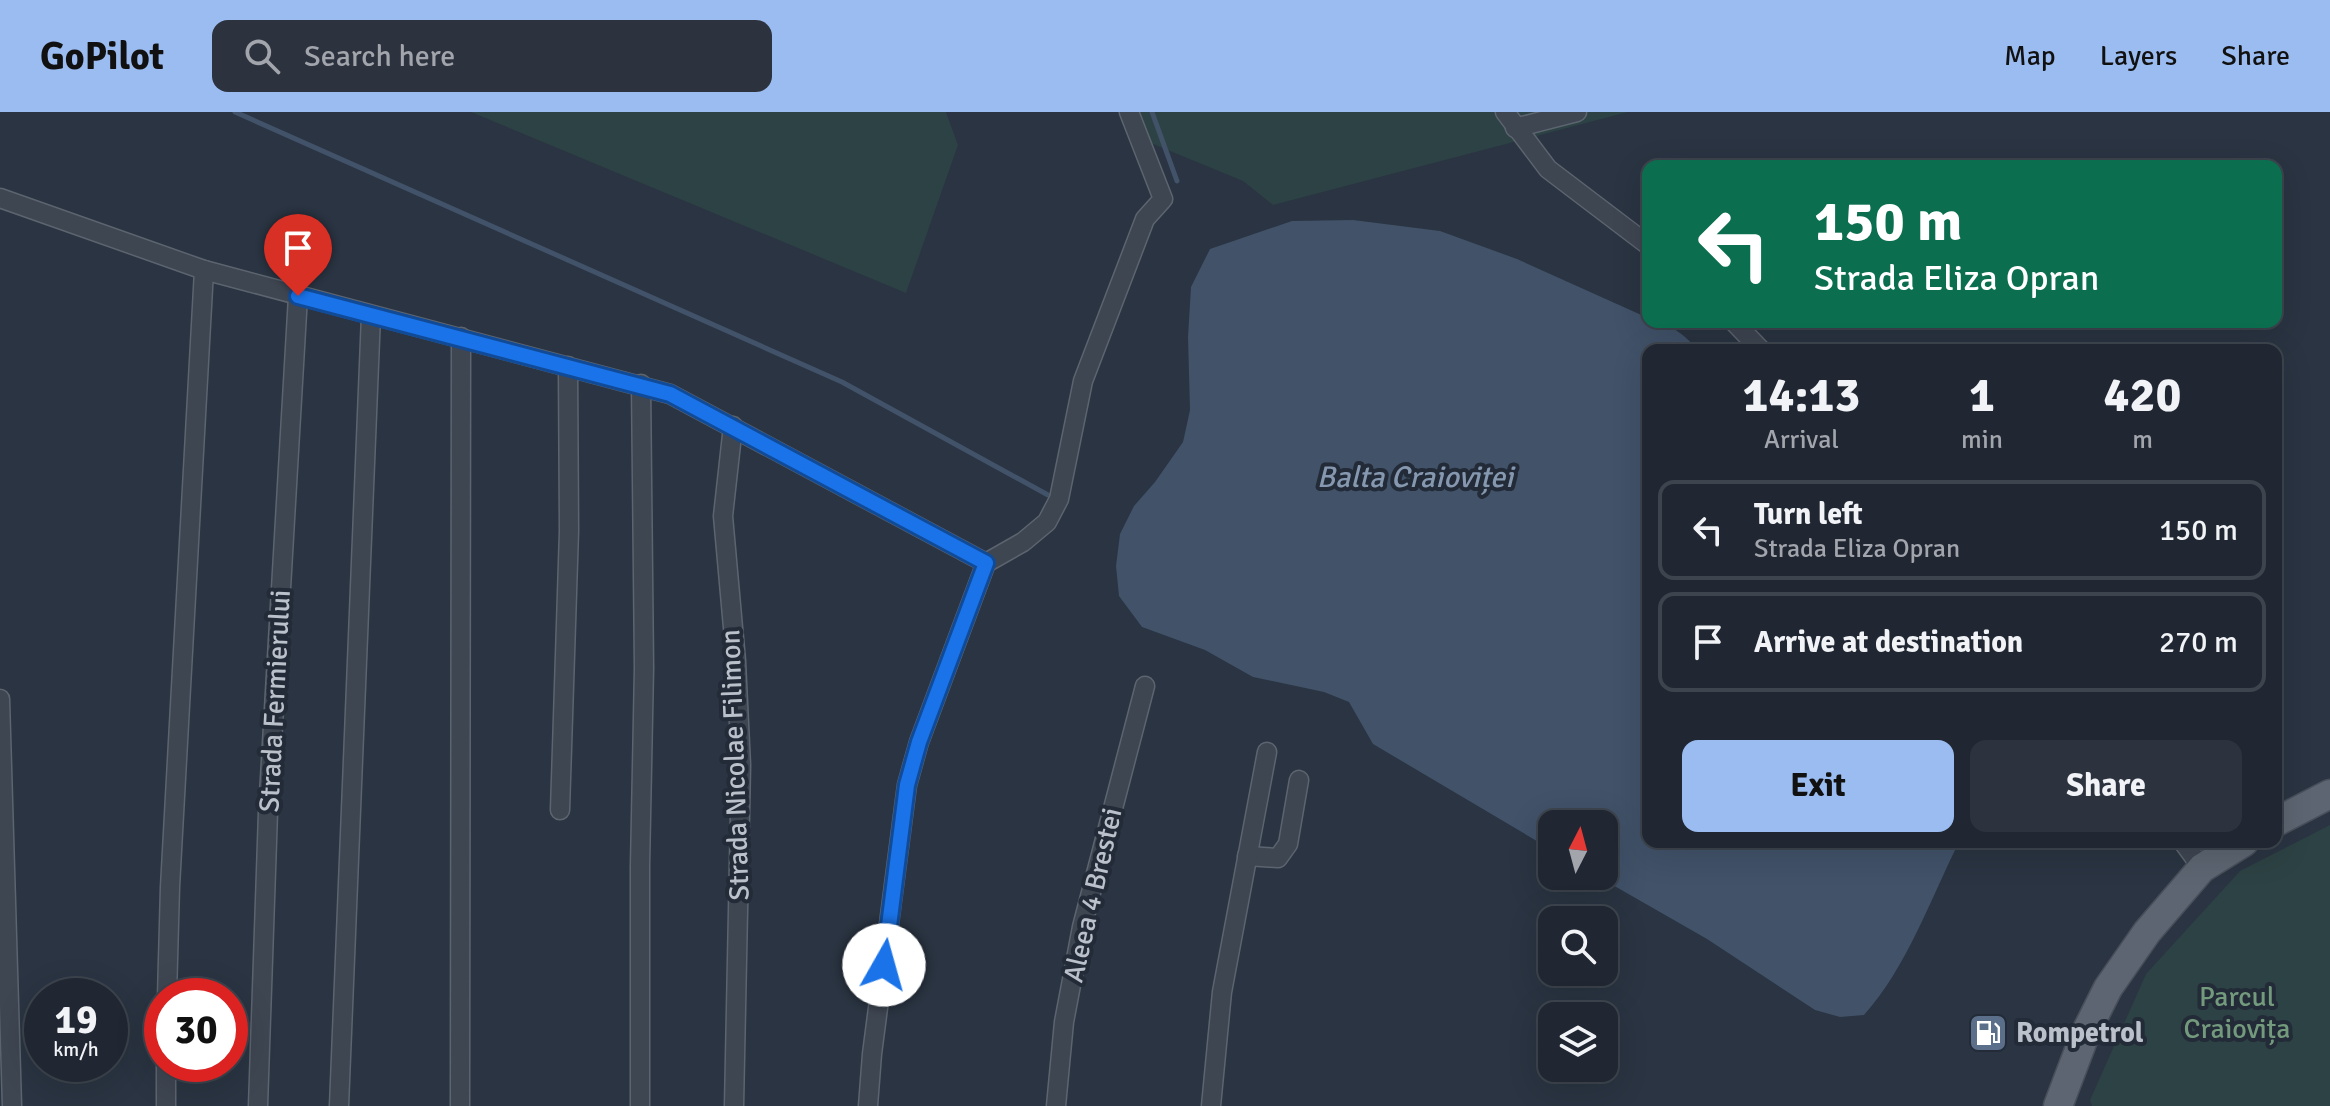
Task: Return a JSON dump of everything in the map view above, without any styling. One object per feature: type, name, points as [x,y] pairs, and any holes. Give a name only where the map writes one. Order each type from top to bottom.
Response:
[{"type":"main road","points":[[2282,819],[2330,794]]},
{"type":"main road","points":[[2064,1103],[2086,1032],[2108,988],[2147,932],[2202,868],[2234,848]]},
{"type":"street","points":[[868,1106],[907,785],[919,742],[986,563],[1023,542],[1047,522],[1059,499],[1083,381],[1145,219],[1163,199],[1129,112]]},
{"type":"street","points":[[1510,120],[1577,112]]},
{"type":"street","points":[[1510,120],[1548,169],[1642,240]]},
{"type":"street","points":[[0,198],[204,270],[670,394],[986,563]]},
{"type":"street","points":[[168,978],[204,270]]},
{"type":"street","name":"Strada Fermierului","points":[[258,1106],[267,828],[298,296]]},
{"type":"street","points":[[339,1106],[371,315]]},
{"type":"street","points":[[1740,328],[1755,344]]},
{"type":"street","points":[[460,1106],[461,337]]},
{"type":"street","points":[[560,810],[569,531],[568,366]]},
{"type":"street","points":[[640,1106],[644,668],[641,384]]},
{"type":"street","name":"Strada Nicolae Filimon","points":[[733,426],[723,516],[736,661],[741,765],[734,1106]]},
{"type":"street","name":"Aleea 4 Brestei","points":[[1056,1106],[1064,1022],[1082,927],[1145,686]]},
{"type":"street","points":[[0,699],[12,1106]]},
{"type":"street","points":[[1211,1106],[1222,992],[1267,752]]},
{"type":"street","points":[[1247,856],[1278,858],[1288,844],[1299,780]]},
{"type":"street","points":[[2187,848],[2202,868]]},
{"type":"street","points":[[166,1082],[166,1106]]},
{"type":"green space","points":[[471,112],[946,112],[958,145],[906,293]]},
{"type":"green space","points":[[1121,112],[1628,112],[1273,205],[1243,181],[1131,135]]},
{"type":"green space","name":"Parcul Craiovița","points":[[2330,825],[2330,1106],[2092,1106],[2090,1100],[2146,974],[2240,871]]},
{"type":"water","name":"Balta Craioviței","points":[[1353,220],[1440,231],[1517,259],[1642,315],[1642,328],[1672,328],[1692,344],[1642,344],[1642,848],[1956,848],[1893,976],[1864,1015],[1840,1017],[1815,1010],[1707,939],[1618,888],[1618,810],[1538,810],[1538,842],[1373,744],[1349,702],[1324,692],[1253,677],[1205,650],[1142,627],[1119,596],[1116,566],[1120,534],[1134,506],[1183,442],[1190,410],[1188,337],[1191,287],[1210,249],[1292,221]]},
{"type":"waterway","points":[[235,112],[842,382],[1048,495]]},
{"type":"waterway","points":[[1152,112],[1177,181]]},
{"type":"place","name":"Rompetrol","points":[[1988,1033]]},
{"type":"route","points":[[298,296],[670,394],[986,563],[919,742],[907,785],[884,965]]}]
